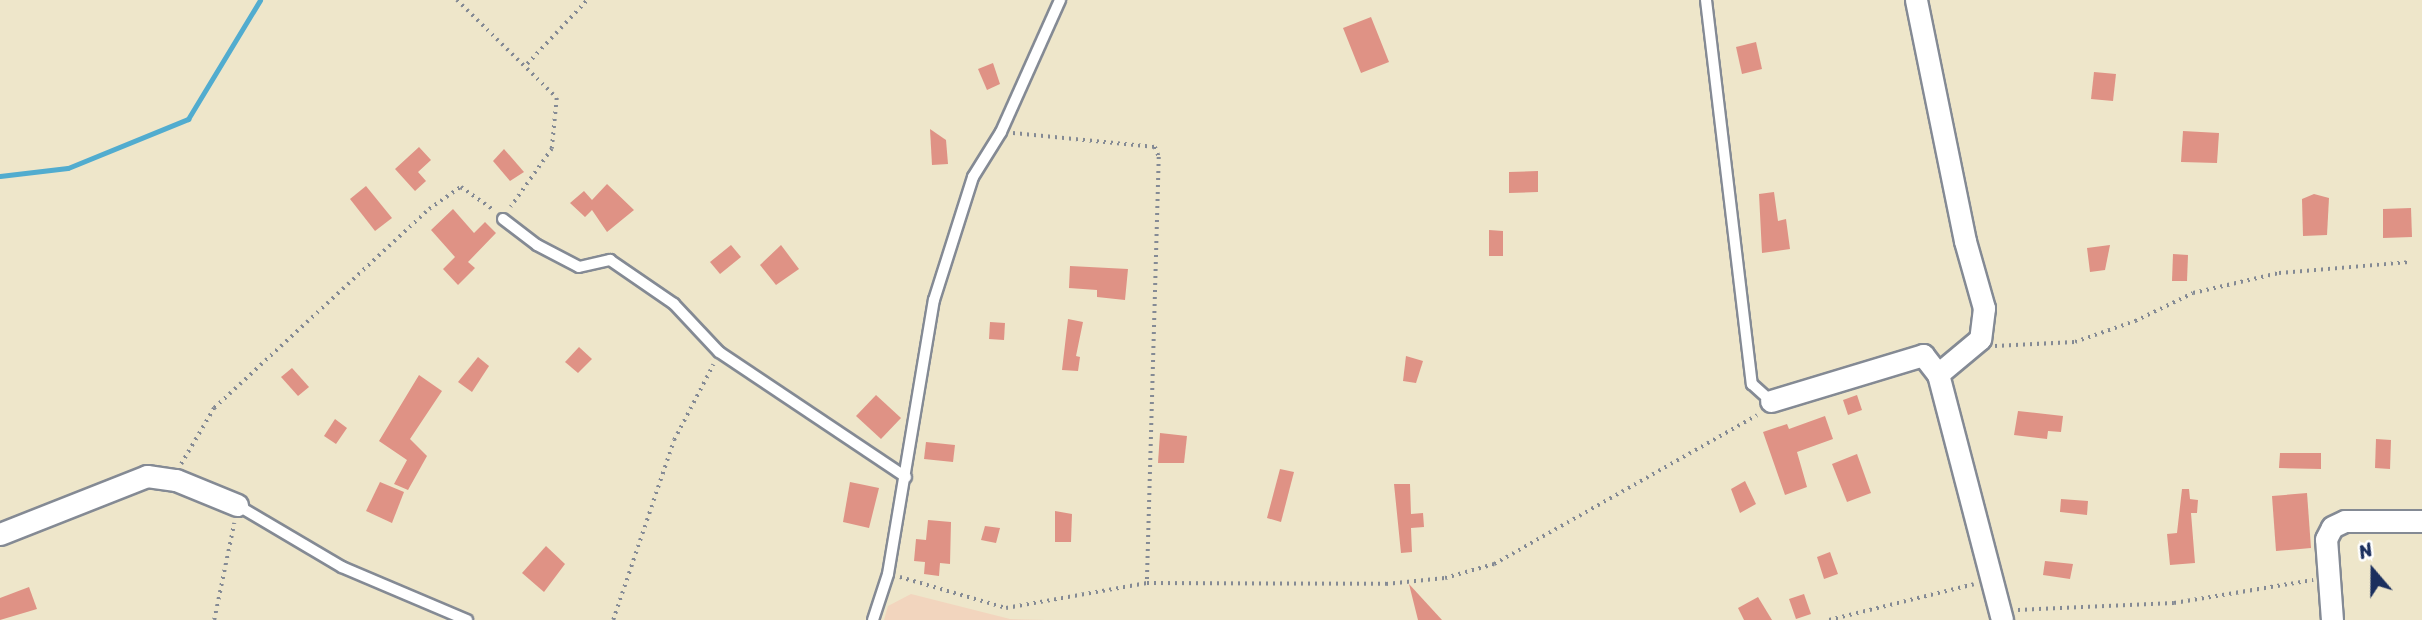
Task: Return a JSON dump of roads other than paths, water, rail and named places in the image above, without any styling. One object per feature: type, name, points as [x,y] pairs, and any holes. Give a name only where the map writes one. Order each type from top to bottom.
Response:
[{"type":"street","points":[[1916,0],[1965,241],[1984,308],[1980,340],[1938,374]]},
{"type":"street","points":[[1771,401],[1923,355],[1938,374],[2001,616]]},
{"type":"street","points":[[0,534],[147,476],[170,480],[237,505]]},
{"type":"street","points":[[2332,620],[2326,539],[2332,527],[2344,522],[2422,521]]},
{"type":"lane","points":[[873,620],[888,574],[934,300],[973,177],[1001,132],[1060,0]]},
{"type":"lane","points":[[1706,0],[1752,384],[1771,401]]},
{"type":"lane","points":[[503,219],[537,245],[579,267],[610,260],[674,303],[719,352],[906,477]]},
{"type":"lane","points":[[237,505],[342,567],[467,620]]},
{"type":"waterway","points":[[0,176],[68,168],[188,119],[260,0]]}]
